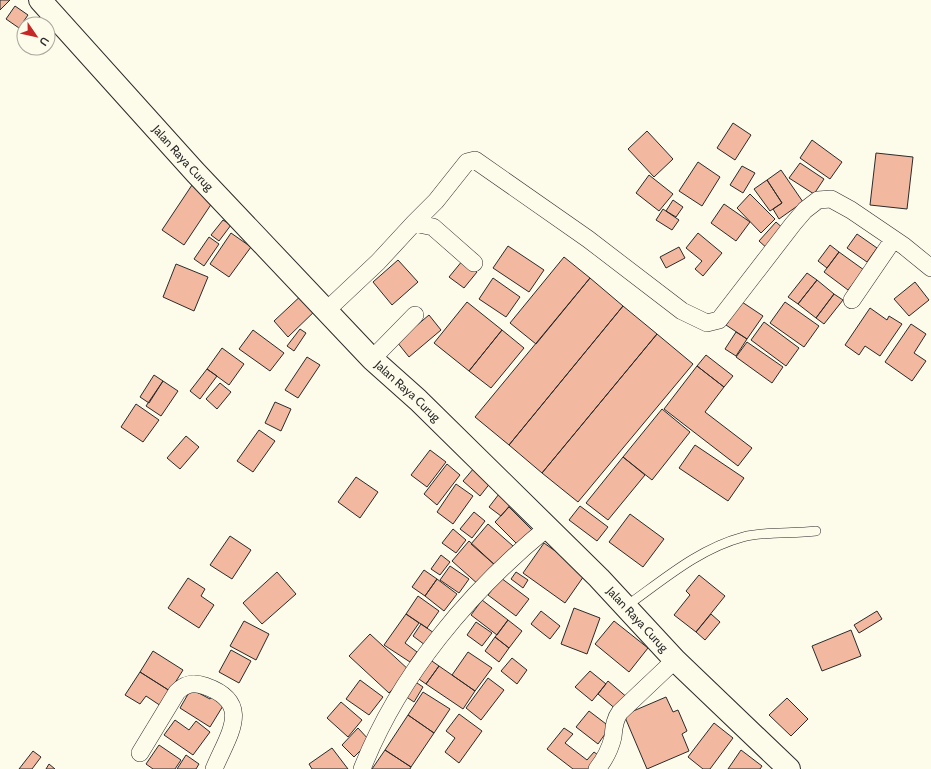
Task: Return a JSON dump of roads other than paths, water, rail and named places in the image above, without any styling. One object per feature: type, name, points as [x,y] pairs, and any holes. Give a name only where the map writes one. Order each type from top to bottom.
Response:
[{"type":"street","name":"Jalan Raya Curug","points":[[40,0],[195,172],[372,359],[418,400],[599,578],[675,660],[789,769]]},
{"type":"street","points":[[327,310],[378,262],[436,201],[467,162],[475,160],[588,239],[682,311],[707,323],[719,320],[793,224],[805,210],[818,200],[831,200],[851,210],[892,240],[904,246],[931,268]]},
{"type":"street","points":[[414,223],[433,227],[474,263]]},
{"type":"street","points":[[852,300],[892,240]]},
{"type":"street","points":[[372,359],[415,315]]},
{"type":"street","points":[[362,769],[390,708],[418,665],[450,625],[490,580],[547,528]]},
{"type":"street","points":[[597,769],[607,756],[615,721],[620,712],[675,660]]},
{"type":"street","points":[[140,753],[177,692],[183,686],[196,683],[225,695],[231,700],[234,712],[233,725],[214,769]]},
{"type":"lane","points":[[625,607],[675,570],[706,551],[744,537],[816,531]]}]
